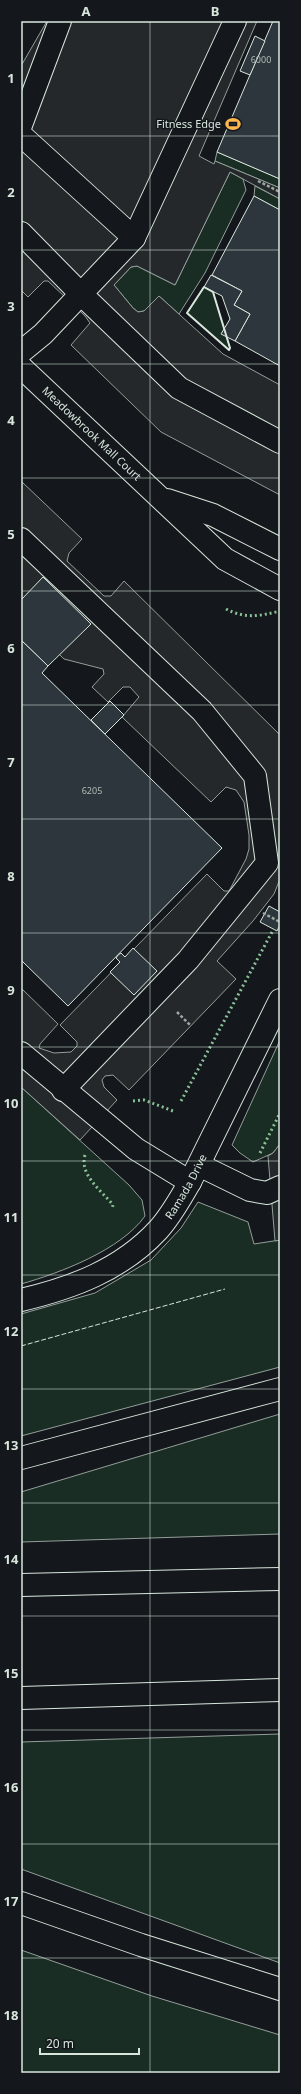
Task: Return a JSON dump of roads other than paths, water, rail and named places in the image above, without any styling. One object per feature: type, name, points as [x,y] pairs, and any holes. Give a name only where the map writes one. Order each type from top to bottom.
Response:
[{"type":"main road","points":[[21,125],[60,21]]},
{"type":"main road","points":[[21,352],[43,334],[134,238],[235,21]]},
{"type":"main road","points":[[21,135],[134,238]]},
{"type":"main road","points":[[21,233],[81,294],[179,388],[280,442]]},
{"type":"main road","name":"Meadowbrook Mall Court","points":[[21,367],[225,558],[280,589]]},
{"type":"main road","name":"Meadowbrook Mall Court","points":[[162,499],[213,515],[280,549]]},
{"type":"main road","points":[[21,539],[202,711],[255,776],[267,863],[188,960],[63,1090]]},
{"type":"main road","name":"Ramada Drive","points":[[21,1300],[76,1285],[113,1267],[136,1251],[158,1230],[174,1210],[194,1173],[280,1000]]},
{"type":"main road","points":[[21,1053],[63,1090],[136,1149],[194,1173],[250,1190],[266,1193],[280,1187]]},
{"type":"main road","points":[[21,1458],[280,1389]]},
{"type":"main road","points":[[21,1585],[280,1579]]},
{"type":"main road","points":[[21,1698],[280,1690]]},
{"type":"main road","points":[[21,1904],[141,1945],[280,1989]]},
{"type":"place","name":"Fitness Edge","points":[[233,124]]}]
